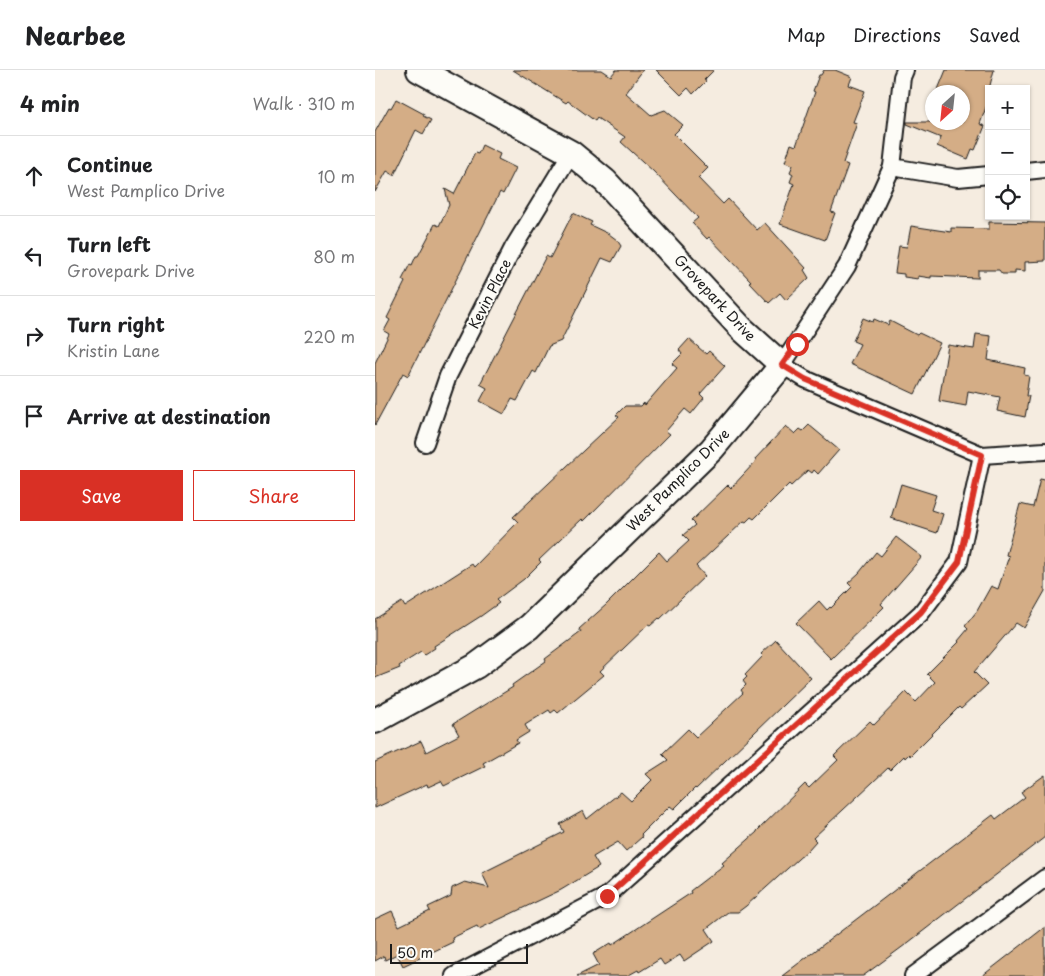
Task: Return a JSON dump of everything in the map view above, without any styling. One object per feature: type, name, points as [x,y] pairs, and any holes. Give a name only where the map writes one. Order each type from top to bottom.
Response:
[{"type":"street","name":"Grovepark Drive","points":[[419,70],[571,153],[605,181],[742,329],[782,365],[805,379],[982,455],[1045,451]]},
{"type":"street","name":"West Pamplico Drive","points":[[375,721],[476,666],[529,627],[712,449],[782,365],[847,266],[892,167],[902,78],[905,70]]},
{"type":"street","name":"Kevin Place","points":[[425,443],[448,376],[513,248],[571,153]]},
{"type":"street","points":[[892,167],[958,178],[985,175]]},
{"type":"street","points":[[1030,171],[1045,169]]},
{"type":"street","points":[[454,976],[607,896],[921,612],[959,562],[982,455]]},
{"type":"street","points":[[913,976],[1045,878]]},
{"type":"building","points":[[513,70],[602,70],[611,76],[616,70],[643,70],[626,93],[651,115],[665,110],[683,125],[674,134],[708,168],[698,178],[723,204],[728,199],[757,230],[765,223],[806,268],[804,270],[809,278],[786,300],[780,293],[769,303],[709,237],[707,239],[692,223],[698,218],[653,171],[621,142],[625,137],[597,118],[595,121],[568,101],[566,103]]},
{"type":"building","points":[[656,70],[714,70],[693,94],[688,88],[681,95]]},
{"type":"building","points":[[824,70],[835,70],[852,77],[849,85],[865,91],[853,122],[857,123],[843,163],[848,165],[831,212],[835,213],[825,240],[780,224],[794,184],[790,182],[793,174],[790,172],[793,165],[785,162],[791,144],[796,146],[815,92],[813,91],[819,75]]},
{"type":"building","points":[[946,70],[994,70],[990,85],[985,85],[985,110],[980,124],[985,126],[975,150],[972,149],[968,159],[937,146],[941,138],[907,124],[907,122],[925,122],[925,130],[970,130],[970,85],[940,85]]},
{"type":"building","points":[[396,99],[424,114],[423,116],[431,120],[423,134],[416,130],[394,175],[387,171],[375,192],[375,132],[389,107],[391,108]]},
{"type":"building","points":[[482,145],[500,154],[498,159],[516,168],[503,194],[500,192],[408,376],[403,373],[375,425],[375,363],[389,334],[384,331],[390,320],[387,318],[405,282],[402,280],[410,264],[412,265],[416,256],[418,256],[435,224],[439,226],[449,205],[445,189],[454,194],[475,153],[478,154]]},
{"type":"building","points":[[573,213],[592,222],[590,225],[609,234],[621,246],[612,262],[602,258],[561,341],[549,346],[536,373],[533,371],[517,401],[512,399],[504,414],[480,401],[487,388],[480,384],[546,256],[550,258]]},
{"type":"building","points":[[989,222],[1045,223],[1045,261],[1025,262],[1025,271],[1015,270],[1015,274],[1002,274],[999,270],[978,270],[978,278],[931,276],[931,278],[918,276],[918,279],[904,277],[904,274],[895,273],[899,246],[907,247],[911,226],[951,232],[951,228],[989,229]]},
{"type":"building","points":[[863,318],[873,322],[874,319],[888,325],[890,321],[917,335],[919,333],[940,343],[915,394],[850,364],[860,344],[853,341]]},
{"type":"building","points":[[976,334],[991,336],[988,360],[1025,368],[1024,375],[1029,376],[1026,396],[1029,396],[1025,417],[997,411],[1000,397],[968,391],[966,406],[939,401],[948,345],[974,349]]},
{"type":"building","points":[[689,339],[706,354],[709,351],[725,366],[700,394],[704,398],[691,414],[685,409],[666,431],[670,434],[584,521],[582,519],[539,560],[541,562],[524,579],[496,600],[499,603],[434,646],[435,648],[424,655],[421,652],[399,666],[400,668],[375,678],[375,619],[402,602],[405,607],[472,564],[474,567],[518,522],[513,517],[619,417],[616,415],[625,406],[641,406],[644,403],[645,405],[677,368],[672,364],[682,354],[679,350]]},
{"type":"building","points":[[809,425],[839,450],[818,474],[814,470],[812,473],[808,470],[791,486],[789,484],[754,519],[751,517],[746,522],[744,521],[696,566],[705,576],[660,619],[650,626],[648,625],[600,671],[604,675],[558,713],[555,710],[551,713],[549,710],[525,725],[529,732],[516,740],[518,743],[483,763],[485,766],[444,786],[441,781],[428,787],[427,784],[375,808],[375,762],[421,741],[426,752],[459,735],[453,724],[513,687],[512,685],[546,661],[545,659],[581,632],[579,629],[659,552],[667,561],[689,541],[683,535],[695,525],[691,521],[728,485],[731,488],[786,426],[795,434],[800,429],[803,431]]},
{"type":"building","points":[[1040,479],[1045,480],[1045,591],[1024,628],[1016,623],[974,672],[987,685],[961,709],[959,707],[910,756],[909,754],[905,758],[904,756],[890,770],[888,768],[813,838],[816,841],[808,850],[746,906],[738,912],[728,912],[706,929],[714,941],[684,961],[680,955],[664,965],[660,959],[639,972],[638,970],[627,976],[577,976],[599,965],[593,954],[611,943],[612,945],[691,893],[690,891],[724,865],[722,863],[757,832],[805,784],[809,788],[838,760],[834,756],[870,721],[874,725],[906,692],[916,702],[935,682],[927,674],[959,642],[968,629],[965,626],[977,611],[991,586],[998,589],[1009,556],[1006,555],[1020,504],[1033,507]]},
{"type":"building","points":[[901,484],[936,495],[931,510],[943,514],[937,533],[891,518]]},
{"type":"building","points":[[896,537],[922,557],[881,604],[884,607],[831,659],[796,623],[819,601],[827,610],[831,608],[852,587],[848,583],[876,552],[881,556]]},
{"type":"building","points":[[776,640],[811,678],[674,809],[670,806],[641,835],[642,837],[626,851],[618,842],[593,857],[599,867],[561,890],[479,929],[477,926],[452,938],[453,942],[403,966],[397,954],[385,960],[384,956],[375,961],[375,919],[392,911],[399,926],[430,911],[428,907],[451,896],[452,888],[465,882],[489,888],[482,873],[564,832],[560,824],[583,811],[587,819],[621,792],[631,801],[652,780],[646,774],[668,760],[662,754],[688,729],[696,737],[743,693],[741,690],[746,685],[743,681],[747,677],[745,675],[763,656],[761,654]]},
{"type":"building","points":[[1045,775],[1045,837],[909,942],[863,976],[782,976],[993,815],[996,819],[1025,797],[1021,792]]},
{"type":"building","points":[[1045,927],[1045,976],[982,976]]},
{"type":"route","points":[[607,896],[921,612],[959,562],[982,455],[805,379],[782,365],[797,344]]}]
